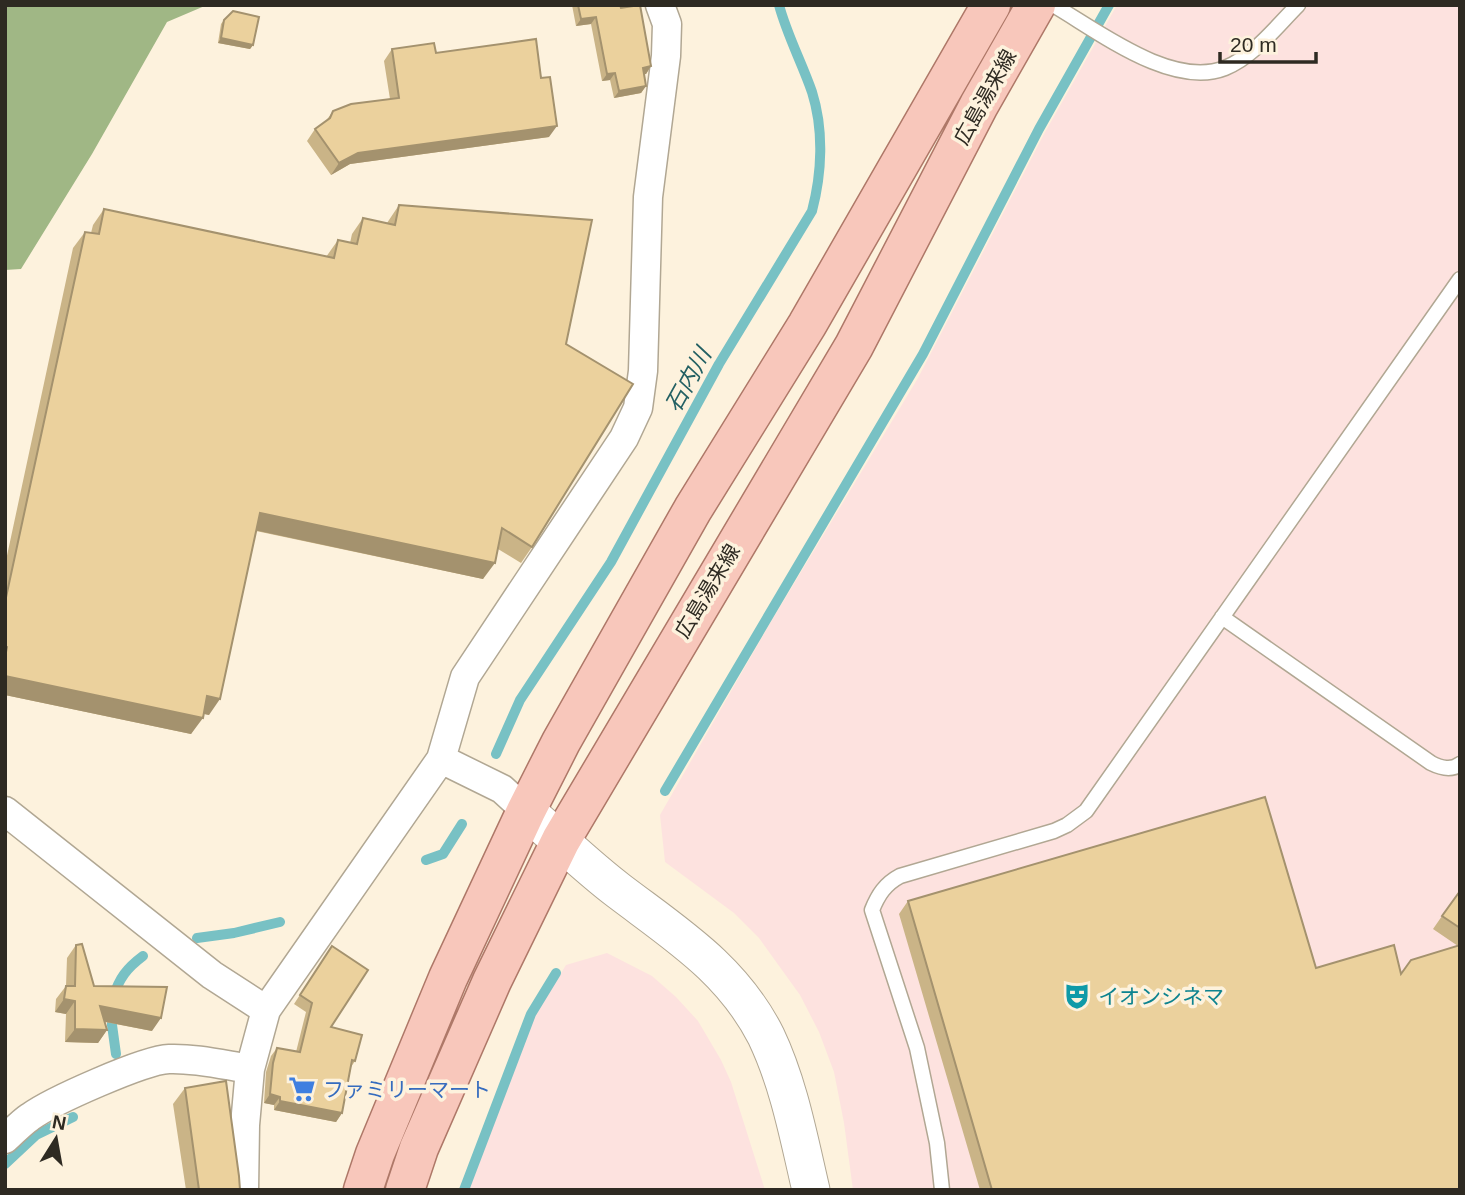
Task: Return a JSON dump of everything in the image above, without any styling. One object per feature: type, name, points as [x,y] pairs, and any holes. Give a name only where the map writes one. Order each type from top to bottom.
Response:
[{"type":"main road","points":[[869,218],[923,75],[963,5]]},
{"type":"main road","name":"広島湯来線","points":[[363,1190],[374,1154],[448,978],[561,742],[693,509],[807,325],[991,5]]},
{"type":"main road","name":"広島湯来線","points":[[405,1190],[419,1148],[492,981],[561,840],[854,346],[979,105],[1036,5]]},
{"type":"street","points":[[244,1190],[245,1125],[250,1069],[266,1010],[441,759],[465,677],[624,438],[638,408],[643,371],[648,197],[666,56],[667,24],[660,5]]},
{"type":"street","points":[[441,759],[502,789],[619,891],[678,933],[736,990],[766,1036],[776,1062],[787,1093],[811,1190]]},
{"type":"street","points":[[5,811],[212,975],[266,1010]]},
{"type":"street","points":[[5,1139],[30,1117],[77,1093],[152,1062],[186,1060],[250,1069]]},
{"type":"lane","points":[[1054,5],[1151,62],[1173,70],[1209,72],[1240,60],[1298,5]]},
{"type":"lane","points":[[942,1190],[936,1143],[917,1048],[874,920],[872,910],[875,901],[886,886],[900,876],[1054,831],[1078,818],[1093,802],[1460,279]]},
{"type":"lane","points":[[1222,617],[1431,763],[1449,768],[1460,764]]},
{"type":"shaded area","points":[[1117,5],[1460,5],[1460,1190],[853,1190],[834,1072],[819,1032],[800,995],[759,938],[734,913],[665,862],[660,815],[769,625],[918,378],[1044,134]]},
{"type":"shaded area","points":[[607,953],[652,976],[698,1021],[731,1082],[765,1190],[469,1190],[534,1017],[566,965]]},
{"type":"green space","points":[[5,5],[207,5],[167,22],[92,154],[21,269],[5,270]]},
{"type":"building","points":[[578,5],[620,5],[621,8],[640,5],[651,66],[643,68],[646,86],[619,91],[615,73],[607,74],[596,17],[581,19]]},
{"type":"building","points":[[233,11],[259,17],[253,45],[221,38],[224,20]]},
{"type":"building","points":[[536,39],[541,78],[550,77],[557,126],[358,153],[339,163],[315,129],[330,118],[333,111],[351,104],[399,98],[392,49],[434,43],[436,53]]},
{"type":"building","points":[[399,205],[592,220],[566,344],[633,384],[532,547],[502,528],[495,563],[260,513],[220,699],[207,696],[203,718],[5,676],[5,602],[85,232],[99,234],[104,209],[334,258],[338,240],[357,244],[363,218],[395,225]]},
{"type":"building","points":[[1265,797],[1316,968],[1394,945],[1401,974],[1411,960],[1460,945],[1460,1190],[992,1190],[908,901]]},
{"type":"building","points":[[1460,891],[1460,928],[1442,916]]},
{"type":"building","points":[[82,944],[94,986],[167,987],[161,1018],[100,1006],[107,1030],[75,1029],[75,1001],[64,999],[66,986],[75,986],[76,945]]},
{"type":"building","points":[[332,946],[368,970],[331,1027],[362,1035],[355,1061],[352,1060],[342,1113],[280,1101],[280,1097],[270,1094],[277,1048],[300,1052],[312,1003],[300,995]]},
{"type":"building","points":[[226,1081],[240,1190],[199,1190],[185,1088]]},
{"type":"waterway","name":"石内川","points":[[496,754],[520,700],[611,562],[719,364],[812,211],[820,167],[816,106],[779,5]]},
{"type":"waterway","points":[[665,791],[923,354],[1039,129],[1109,5]]},
{"type":"waterway","name":"石内川","points":[[426,860],[443,854],[462,824]]},
{"type":"waterway","name":"石内川","points":[[197,938],[280,922]]},
{"type":"waterway","name":"石内川","points":[[113,998],[124,974],[143,956]]},
{"type":"waterway","points":[[464,1190],[531,1014],[556,973]]},
{"type":"waterway","name":"石内川","points":[[112,1013],[116,1054]]},
{"type":"waterway","name":"石内川","points":[[5,1164],[36,1135],[73,1117]]},
{"type":"place","name":"イオンシネマ","points":[[1077,996]]},
{"type":"place","name":"ファミリーマート","points":[[302,1089]]}]
